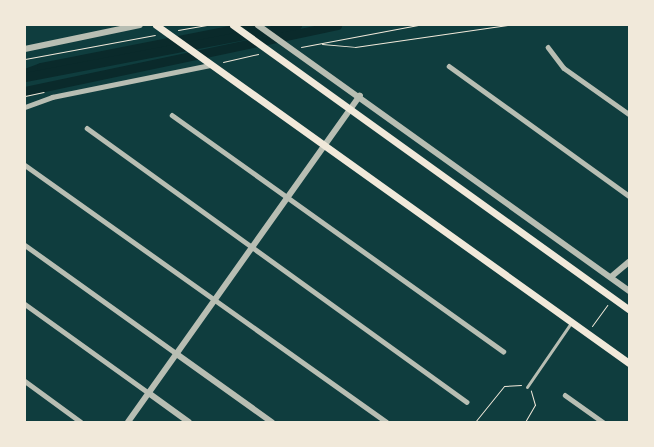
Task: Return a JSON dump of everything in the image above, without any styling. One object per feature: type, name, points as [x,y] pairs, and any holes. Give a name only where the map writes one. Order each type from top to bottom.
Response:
[{"type":"main road","points":[[156,25],[571,324],[629,363]]},
{"type":"main road","points":[[234,26],[349,111],[629,310]]},
{"type":"street","points":[[25,49],[140,25]]},
{"type":"street","points":[[258,25],[360,96],[629,291]]},
{"type":"street","points":[[548,47],[564,68],[629,114]]},
{"type":"street","points":[[25,107],[52,97],[207,62]]},
{"type":"street","points":[[449,66],[629,196]]},
{"type":"street","points":[[128,422],[360,96]]},
{"type":"street","points":[[172,115],[502,351]]},
{"type":"street","points":[[87,128],[467,402]]},
{"type":"street","points":[[25,165],[386,422]]},
{"type":"street","points":[[25,245],[272,422]]},
{"type":"street","points":[[611,277],[629,262]]},
{"type":"street","points":[[25,304],[189,422]]},
{"type":"street","points":[[527,388],[571,324]]},
{"type":"street","points":[[25,381],[81,422]]},
{"type":"street","points":[[566,395],[603,422]]},
{"type":"path","points":[[25,59],[169,35],[207,25]]},
{"type":"path","points":[[293,48],[418,25]]},
{"type":"path","points":[[319,44],[355,47],[507,25]]},
{"type":"path","points":[[207,62],[267,50]]},
{"type":"path","points":[[25,96],[53,90]]},
{"type":"path","points":[[587,334],[612,298]]},
{"type":"path","points":[[475,422],[504,386],[518,383],[534,395],[535,405],[525,422]]},
{"type":"waterway","points":[[25,73],[41,67],[255,25]]},
{"type":"waterway","points":[[25,77],[297,25]]},
{"type":"waterway","points":[[25,91],[337,25]]}]
